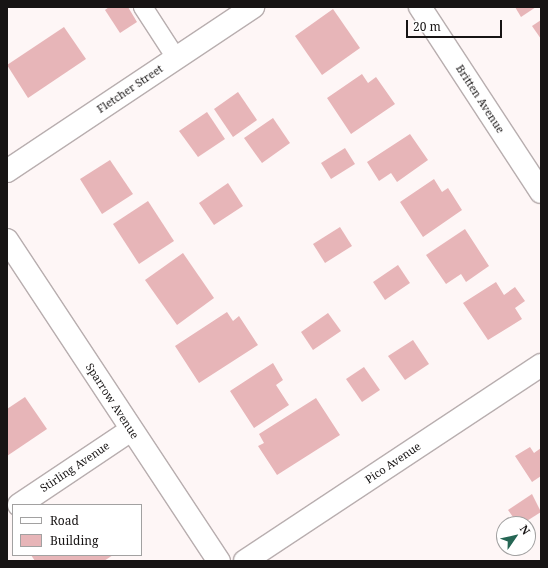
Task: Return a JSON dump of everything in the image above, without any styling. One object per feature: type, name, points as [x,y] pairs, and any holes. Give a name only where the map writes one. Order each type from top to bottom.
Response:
[{"type":"street","name":"Fletcher Street","points":[[7,171],[253,7]]},
{"type":"street","name":"Britten Avenue","points":[[420,7],[541,192]]},
{"type":"street","name":"Sparrow Avenue","points":[[7,240],[131,430],[219,561]]},
{"type":"street","name":"Pico Avenue","points":[[245,561],[541,365]]},
{"type":"street","name":"Stirling Avenue","points":[[20,504],[131,430]]},
{"type":"lane","points":[[143,7],[176,58]]},
{"type":"building","points":[[109,7],[128,7],[137,22],[120,33],[105,10]]},
{"type":"building","points":[[515,7],[536,7],[521,17]]},
{"type":"building","points":[[333,9],[360,48],[322,75],[295,36]]},
{"type":"building","points":[[541,20],[541,39],[532,26]]},
{"type":"building","points":[[64,27],[86,59],[28,98],[7,65]]},
{"type":"building","points":[[362,74],[368,83],[376,77],[395,104],[351,134],[327,98]]},
{"type":"building","points":[[238,92],[257,120],[233,137],[214,109]]},
{"type":"building","points":[[207,112],[225,139],[198,157],[179,131]]},
{"type":"building","points":[[273,118],[290,143],[262,163],[244,138]]},
{"type":"building","points":[[410,134],[428,160],[397,182],[391,173],[379,181],[367,162]]},
{"type":"building","points":[[345,148],[355,164],[331,179],[321,163]]},
{"type":"building","points":[[110,160],[133,194],[102,214],[80,179]]},
{"type":"building","points":[[434,179],[442,192],[448,188],[462,210],[423,237],[400,202]]},
{"type":"building","points":[[228,183],[243,206],[214,225],[199,203]]},
{"type":"building","points":[[148,201],[174,241],[139,264],[113,224]]},
{"type":"building","points":[[340,227],[352,246],[325,263],[313,244]]},
{"type":"building","points":[[465,229],[489,266],[466,282],[461,274],[446,284],[426,255]]},
{"type":"building","points":[[183,253],[214,298],[177,325],[145,280]]},
{"type":"building","points":[[398,265],[410,283],[385,300],[373,282]]},
{"type":"building","points":[[496,282],[504,295],[515,287],[525,301],[515,308],[522,319],[488,340],[463,303]]},
{"type":"building","points":[[227,312],[233,321],[239,316],[258,345],[199,383],[175,346]]},
{"type":"building","points":[[328,313],[341,331],[313,350],[301,332]]},
{"type":"building","points":[[413,340],[429,364],[405,380],[388,356]]},
{"type":"building","points":[[273,363],[283,380],[276,385],[289,405],[254,428],[230,391]]},
{"type":"building","points":[[364,367],[380,390],[362,402],[346,379]]},
{"type":"building","points":[[25,397],[47,429],[7,456],[7,409]]},
{"type":"building","points":[[316,398],[340,435],[277,475],[258,446],[264,443],[259,434]]},
{"type":"building","points":[[530,447],[534,453],[541,448],[541,476],[532,482],[515,456]]},
{"type":"building","points":[[532,494],[541,512],[535,516],[512,516],[508,510]]},
{"type":"building","points":[[32,556],[112,556],[104,561],[35,561]]}]
